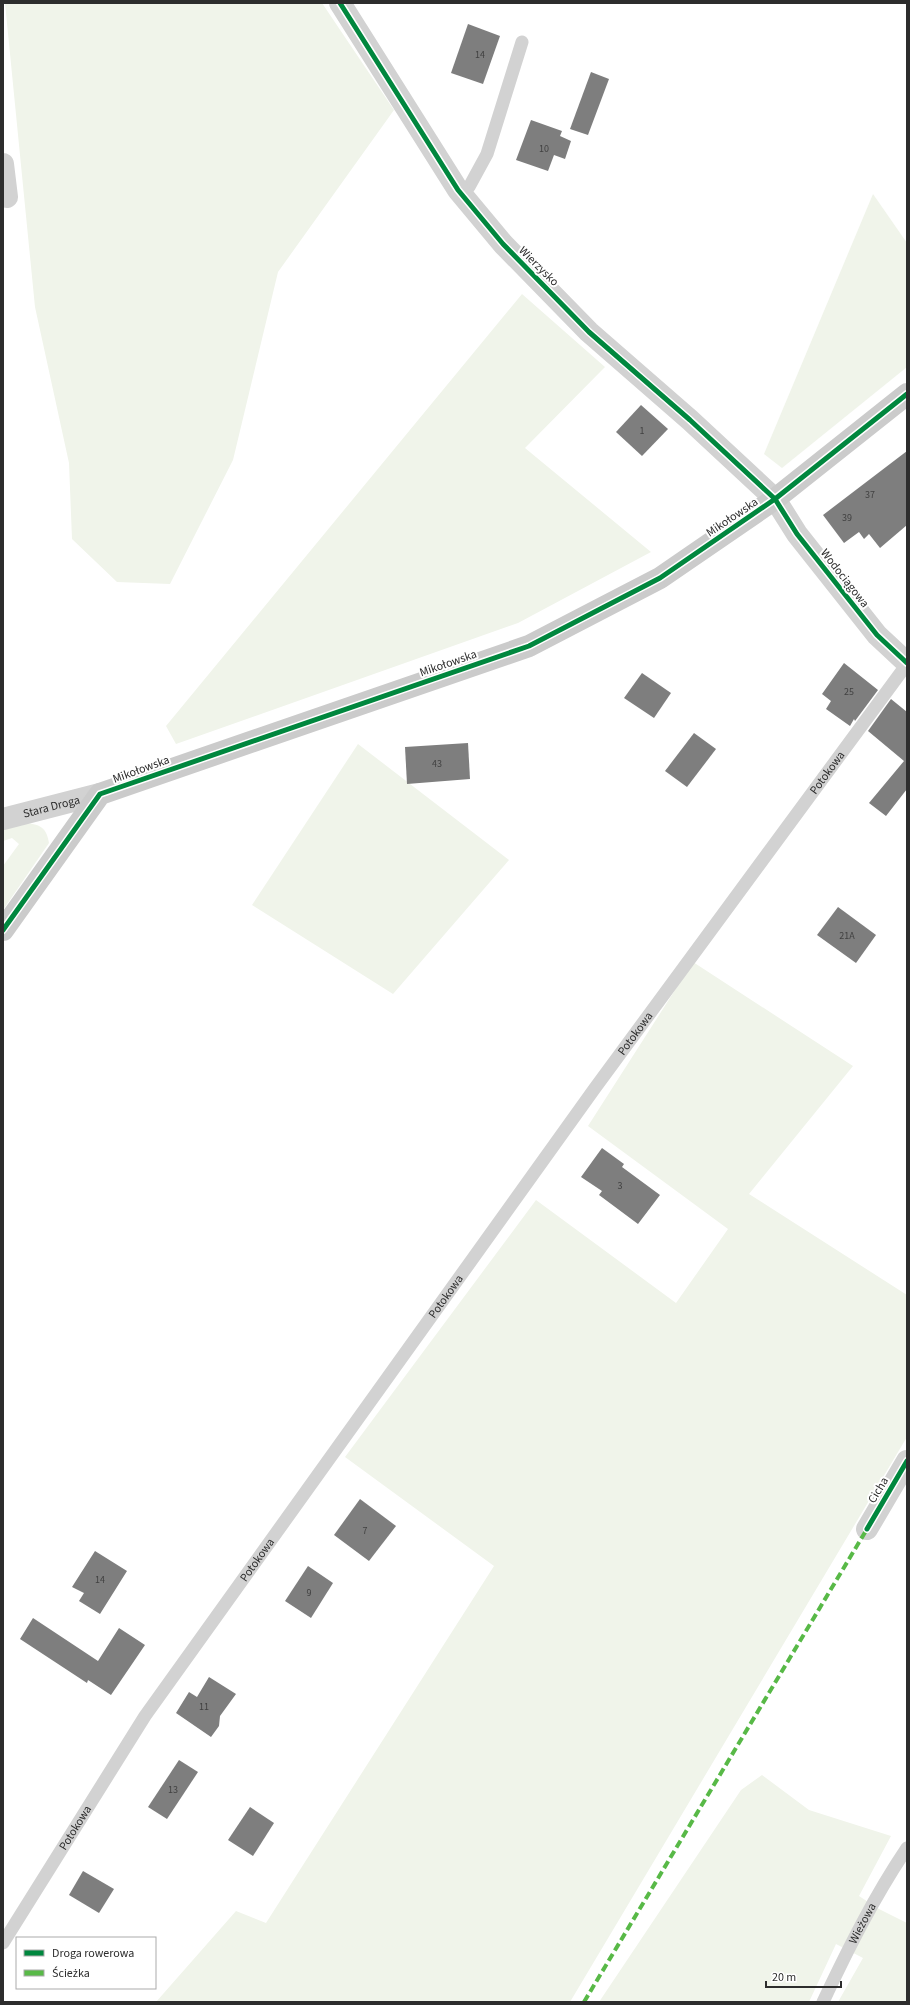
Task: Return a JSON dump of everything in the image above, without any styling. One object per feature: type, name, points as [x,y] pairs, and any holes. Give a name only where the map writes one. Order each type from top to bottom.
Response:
[{"type":"street","name":"Wierzysko","points":[[340,3],[458,190],[503,244],[589,332],[690,420],[775,499]]},
{"type":"street","points":[[3,164],[6,197]]},
{"type":"street","name":"Mikołowska","points":[[3,930],[100,794],[529,646],[660,578],[775,499],[907,394]]},
{"type":"street","name":"Wodociągowa","points":[[775,499],[797,534],[877,635],[907,664]]},
{"type":"street","name":"Stara Droga","points":[[3,819],[100,794]]},
{"type":"street","name":"Cicha","points":[[867,1529],[907,1461]]},
{"type":"lane","points":[[458,190],[469,187],[487,154],[522,42]]},
{"type":"lane","name":"Potokowa","points":[[3,1943],[145,1716],[595,1088],[907,664]]},
{"type":"lane","name":"Wieżowa","points":[[823,2002],[845,1954],[883,1885],[907,1848]]},
{"type":"shaded area","points":[[5,3],[322,3],[394,110],[278,272],[233,460],[170,584],[117,582],[72,539],[69,463],[35,307]]},
{"type":"shaded area","points":[[873,194],[907,243],[907,367],[782,468],[764,454]]},
{"type":"shaded area","points":[[522,294],[605,367],[525,448],[651,552],[518,623],[176,744],[166,726]]},
{"type":"shaded area","points":[[358,744],[509,860],[393,994],[252,905]]},
{"type":"shaded area","points":[[25,823],[35,824],[42,828],[47,834],[49,843],[3,910],[3,866],[19,844],[12,838],[3,841],[3,828]]},
{"type":"shaded area","points":[[693,962],[853,1066],[749,1194],[907,1295],[907,1437],[570,2002],[156,2002],[236,1911],[266,1923],[494,1566],[345,1457],[536,1200],[676,1303],[728,1229],[588,1126]]},
{"type":"shaded area","points":[[762,1775],[809,1810],[891,1836],[859,1896],[879,1909],[907,1923],[907,2002],[838,2002],[863,1958],[836,1944],[809,2002],[599,2002],[741,1790]]},
{"type":"building","points":[[468,24],[500,36],[483,84],[451,73]]},
{"type":"building","points":[[591,72],[609,79],[588,135],[570,129]]},
{"type":"building","points":[[531,120],[562,131],[560,136],[571,141],[565,159],[554,155],[548,171],[516,160]]},
{"type":"building","points":[[641,405],[668,429],[642,456],[616,432]]},
{"type":"building","points":[[907,451],[907,525],[880,548],[869,534],[864,539],[859,532],[844,543],[823,515]]},
{"type":"building","points":[[844,663],[878,690],[850,726],[826,709],[831,701],[822,694]]},
{"type":"building","points":[[642,673],[671,693],[654,718],[624,698]]},
{"type":"building","points":[[891,699],[907,712],[907,789],[886,816],[869,803],[904,761],[868,731]]},
{"type":"building","points":[[694,733],[716,749],[687,787],[665,771]]},
{"type":"building","points":[[468,743],[470,779],[407,784],[405,747]]},
{"type":"building","points":[[838,907],[876,935],[856,963],[817,935]]},
{"type":"building","points":[[602,1148],[624,1164],[622,1167],[660,1195],[638,1224],[599,1195],[602,1191],[581,1177]]},
{"type":"building","points":[[360,1499],[396,1526],[369,1561],[334,1535]]},
{"type":"building","points":[[95,1551],[127,1571],[100,1614],[79,1601],[84,1593],[72,1587]]},
{"type":"building","points":[[308,1566],[333,1583],[311,1618],[285,1601]]},
{"type":"building","points":[[33,1618],[98,1661],[119,1628],[145,1645],[111,1695],[88,1680],[87,1683],[20,1639]]},
{"type":"building","points":[[209,1677],[236,1694],[220,1716],[219,1726],[211,1737],[176,1713],[189,1692],[197,1697]]},
{"type":"building","points":[[179,1760],[198,1772],[167,1819],[148,1807]]},
{"type":"building","points":[[250,1807],[274,1823],[253,1856],[228,1840]]},
{"type":"building","points":[[83,1871],[114,1889],[99,1913],[69,1895]]},
{"type":"marked path","points":[[584,2002],[867,1529]]},
{"type":"cycle path","points":[[340,3],[458,190],[503,244],[589,332],[690,420],[775,499],[797,534],[877,635],[907,663]]},
{"type":"cycle path","points":[[3,930],[100,794],[529,646],[660,578],[775,499],[907,394]]},
{"type":"cycle path","points":[[867,1529],[907,1461]]}]
